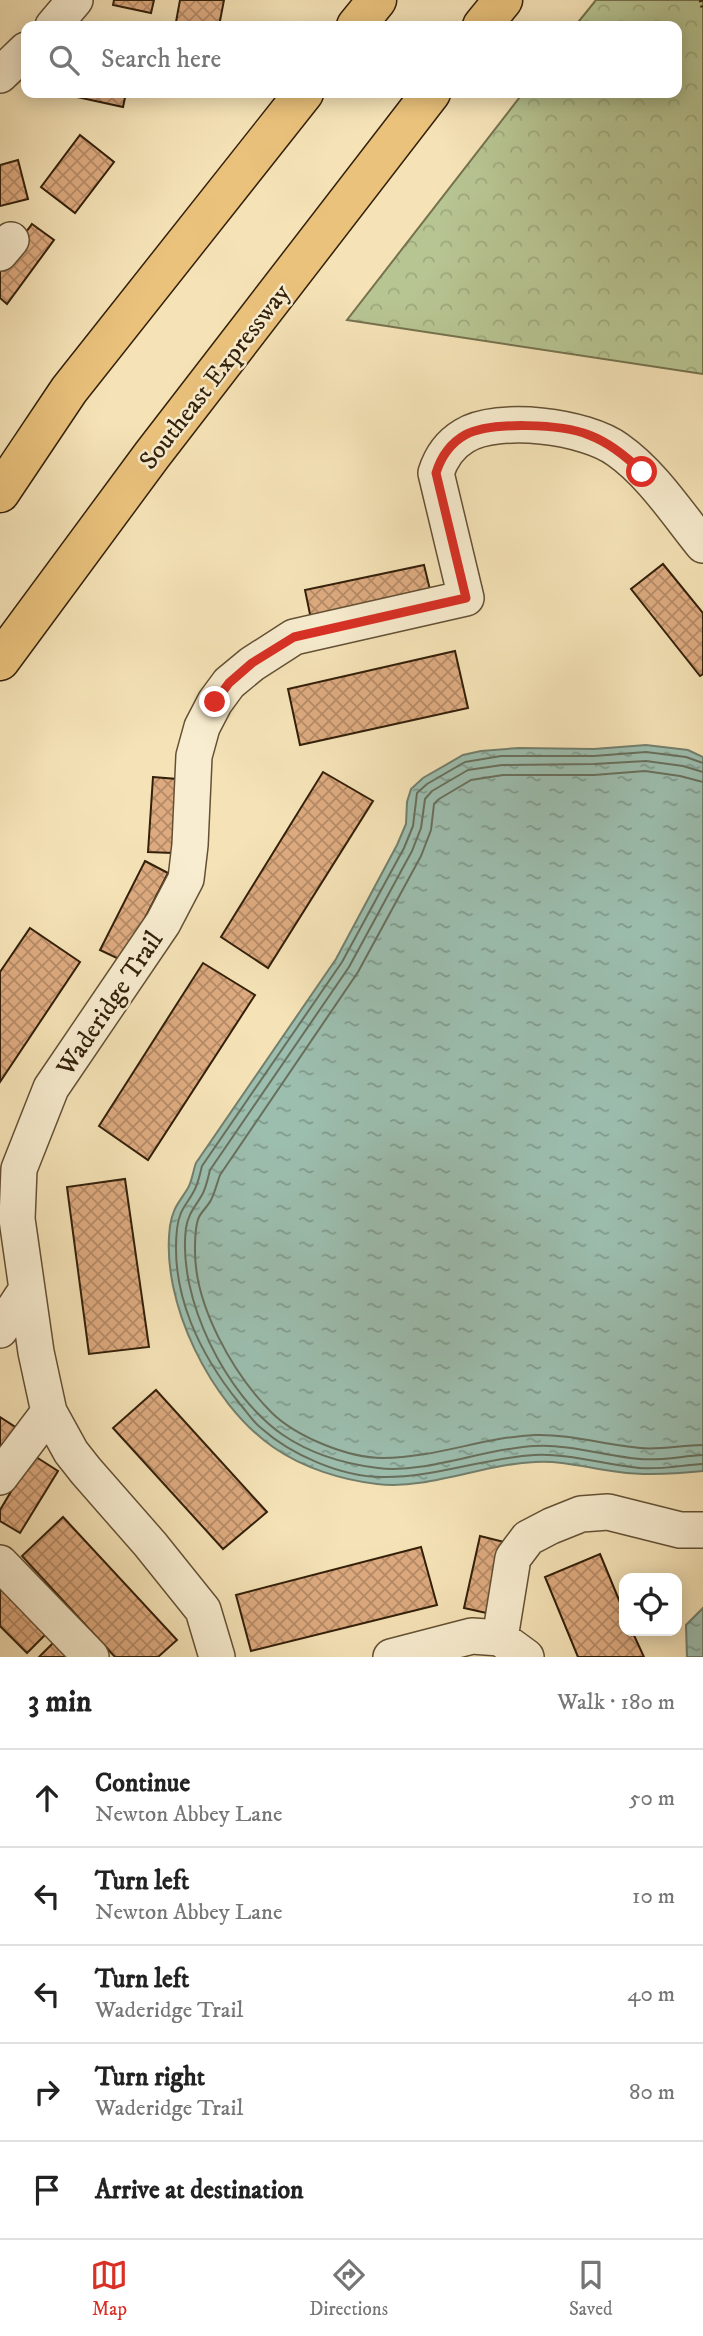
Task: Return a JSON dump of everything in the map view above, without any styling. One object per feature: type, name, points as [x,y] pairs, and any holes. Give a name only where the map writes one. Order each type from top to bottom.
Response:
[{"type":"highway","points":[[360,21],[377,0]]},
{"type":"highway","points":[[486,21],[503,0]]},
{"type":"highway","points":[[0,493],[69,390],[300,98]]},
{"type":"highway","name":"Southeast Expressway","points":[[6,640],[427,98]]},
{"type":"street","points":[[57,21],[75,0]]},
{"type":"street","points":[[0,75],[21,55]]},
{"type":"street","name":"Waderidge Trail","points":[[217,1657],[203,1610],[71,1452],[49,1412],[36,1352],[9,1167],[51,1088],[163,923],[186,879],[194,756],[202,727],[229,683],[252,663],[294,637],[466,598],[436,473],[441,457],[453,444],[480,430],[514,426],[552,427],[587,434],[617,449],[642,472],[703,545]]},
{"type":"street","points":[[0,1330],[27,1289]]},
{"type":"street","points":[[0,1478],[49,1412]]},
{"type":"street","points":[[391,1657],[472,1636],[513,1647],[513,1558],[528,1538],[551,1526],[581,1514],[608,1512],[680,1530],[703,1530]]},
{"type":"street","points":[[0,1563],[90,1657]]},
{"type":"path","points":[[701,0],[703,9]]},
{"type":"green space","points":[[596,0],[703,0],[703,374],[347,320],[519,98],[682,98],[682,21],[579,21]]},
{"type":"water","points":[[646,745],[688,750],[703,757],[703,1471],[640,1474],[556,1462],[535,1462],[397,1485],[350,1479],[297,1461],[273,1447],[250,1428],[229,1405],[194,1349],[182,1318],[173,1287],[169,1256],[170,1226],[196,1163],[336,959],[397,845],[406,824],[407,802],[411,789],[423,778],[463,755],[481,751],[519,748],[594,749]]},
{"type":"water","points":[[703,1608],[703,1657],[687,1657],[686,1625]]},
{"type":"building","points":[[114,0],[154,0],[151,13],[113,5]]},
{"type":"building","points":[[180,0],[224,0],[220,21],[176,21]]},
{"type":"building","points":[[82,98],[125,98],[123,107]]},
{"type":"building","points":[[80,135],[114,162],[75,213],[41,187]]},
{"type":"building","points":[[18,160],[28,199],[0,206],[0,165]]},
{"type":"building","points":[[32,224],[54,240],[7,304],[0,298],[0,268]]},
{"type":"building","points":[[663,564],[703,613],[703,674],[700,676],[631,589]]},
{"type":"building","points":[[424,565],[431,594],[311,619],[305,590]]},
{"type":"building","points":[[455,651],[468,708],[300,745],[288,689]]},
{"type":"building","points":[[323,772],[373,801],[268,968],[221,937]]},
{"type":"building","points":[[153,777],[177,779],[172,853],[148,852]]},
{"type":"building","points":[[145,861],[168,873],[123,961],[100,950]]},
{"type":"building","points":[[30,928],[80,962],[0,1082],[0,972]]},
{"type":"building","points":[[203,963],[255,995],[148,1160],[99,1126]]},
{"type":"building","points":[[125,1179],[149,1347],[89,1354],[67,1187]]},
{"type":"building","points":[[156,1390],[267,1512],[223,1549],[113,1428]]},
{"type":"building","points":[[0,1417],[17,1428],[0,1453]]},
{"type":"building","points":[[33,1455],[58,1471],[20,1533],[0,1521],[0,1510]]},
{"type":"building","points":[[63,1517],[177,1640],[158,1657],[115,1657],[22,1556]]},
{"type":"building","points":[[480,1536],[508,1543],[491,1614],[464,1608]]},
{"type":"building","points":[[421,1547],[437,1605],[251,1651],[236,1595]]},
{"type":"building","points":[[600,1554],[619,1600],[619,1636],[634,1636],[644,1657],[578,1657],[545,1577]]},
{"type":"building","points":[[0,1584],[47,1633],[27,1653],[0,1626]]},
{"type":"building","points":[[54,1642],[68,1657],[39,1657]]},
{"type":"route","points":[[215,702],[229,683],[252,663],[294,637],[466,598],[436,473],[441,457],[466,435],[480,430],[514,426],[552,427],[587,434],[617,449],[642,472]]}]
